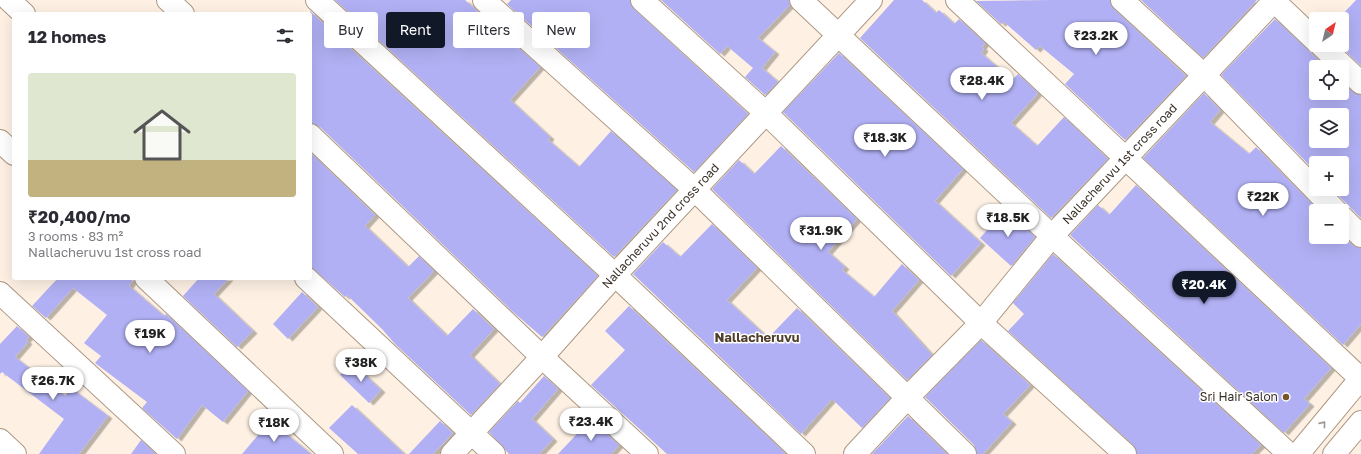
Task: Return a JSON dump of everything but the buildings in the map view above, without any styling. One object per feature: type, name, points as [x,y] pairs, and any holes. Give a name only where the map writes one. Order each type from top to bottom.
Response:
[{"type":"street","points":[[9,0],[22,12]]},
{"type":"street","points":[[168,0],[181,12]]},
{"type":"street","points":[[317,0],[615,275],[804,454]]},
{"type":"street","points":[[484,0],[696,190],[965,454]]},
{"type":"street","points":[[642,0],[766,113],[981,323],[1125,454]]},
{"type":"street","points":[[801,0],[1052,236],[1289,454]]},
{"type":"street","name":"Nallacheruvu 2nd cross road","points":[[452,454],[542,357],[615,275],[696,190],[871,0]]},
{"type":"street","points":[[957,0],[1361,378],[1298,454]]},
{"type":"street","points":[[1122,0],[1204,75],[1329,204]]},
{"type":"street","points":[[1274,0],[1309,33]]},
{"type":"street","name":"Nallacheruvu 1st cross road","points":[[855,454],[907,398],[981,323],[1052,236],[1274,0]]},
{"type":"street","points":[[1328,52],[1361,83]]},
{"type":"street","points":[[312,137],[542,357],[647,454]]},
{"type":"street","points":[[0,141],[12,152]]},
{"type":"street","points":[[1349,224],[1361,236]]},
{"type":"street","points":[[148,280],[332,454]]},
{"type":"street","points":[[308,280],[494,454]]},
{"type":"street","points":[[0,293],[174,454]]},
{"type":"street","points":[[1334,454],[1361,422]]},
{"type":"street","points":[[0,440],[15,454]]},
{"type":"place","name":"Sri Hair Salon","points":[[1286,397]]},
{"type":"district","name":"Nallacheruvu","points":[[757,337]]}]
